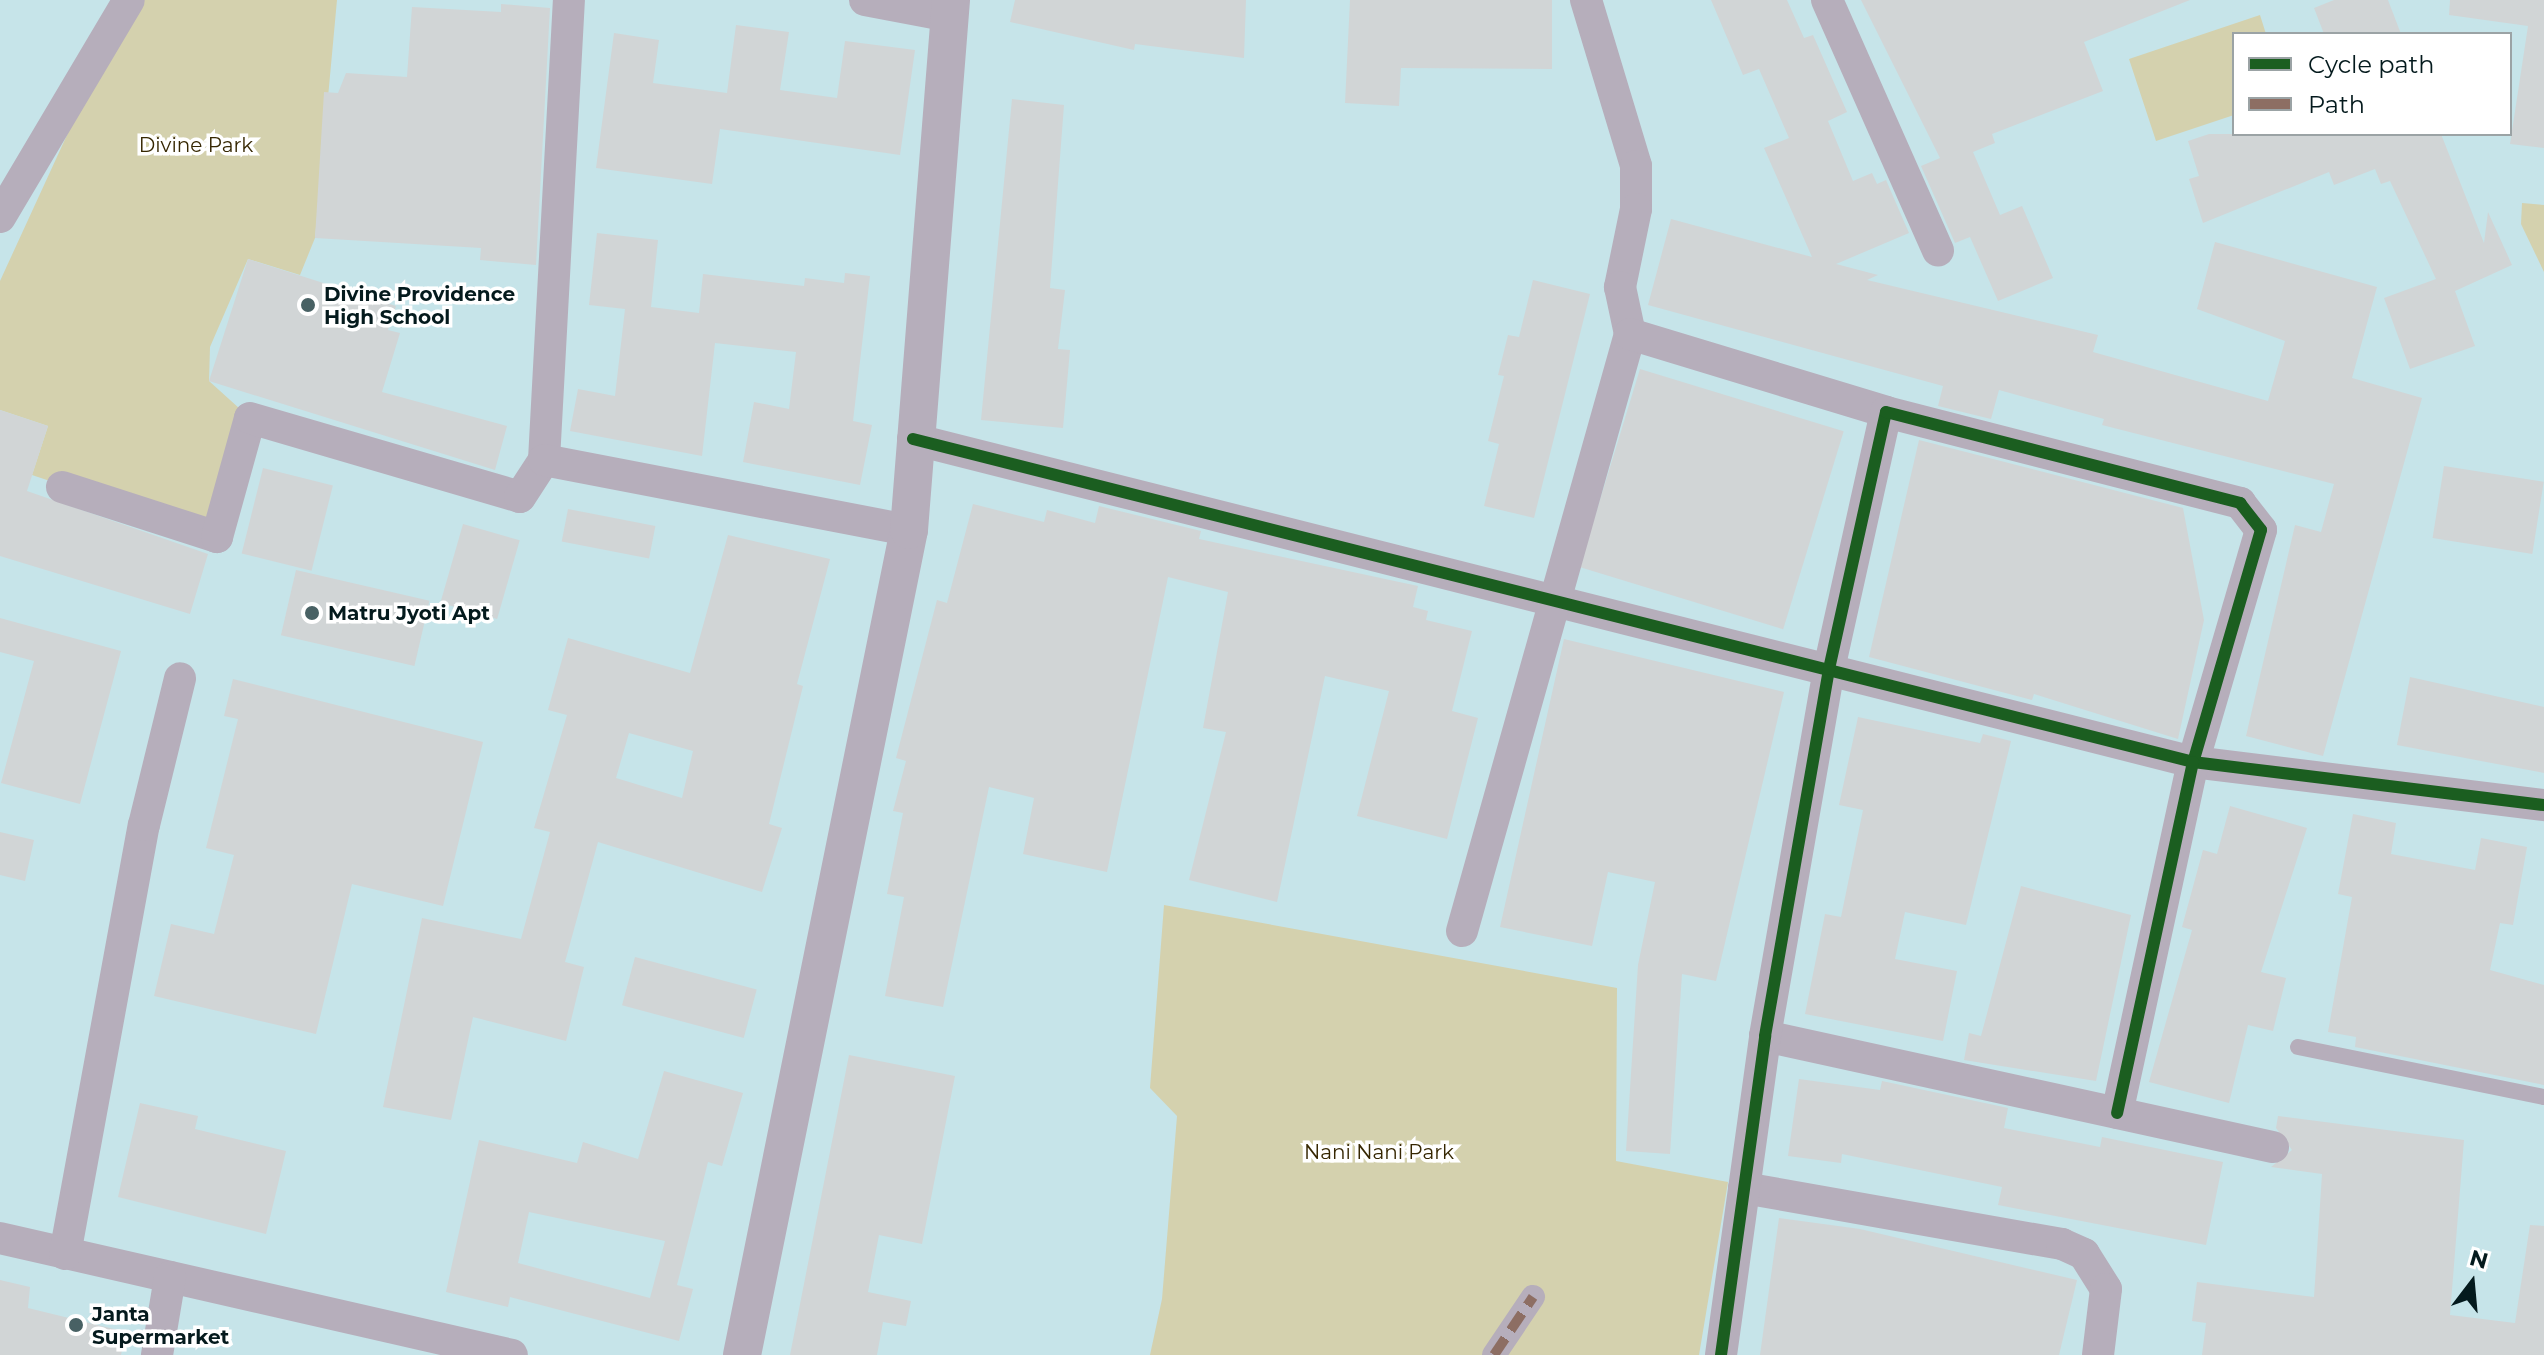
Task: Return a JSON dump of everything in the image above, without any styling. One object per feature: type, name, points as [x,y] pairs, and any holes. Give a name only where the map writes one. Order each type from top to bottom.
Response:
[{"type":"street","points":[[0,217],[129,0]]},
{"type":"street","points":[[62,487],[217,537],[250,418],[520,497],[544,460],[569,0]]},
{"type":"street","points":[[742,1355],[909,530],[913,439],[950,8],[865,0]]},
{"type":"street","points":[[1462,931],[1630,334],[1620,287],[1636,209],[1636,166],[1586,0]]},
{"type":"street","points":[[1827,0],[1938,251]]},
{"type":"street","points":[[1630,334],[1886,412],[2240,503],[2254,514],[2258,548],[2193,762],[2117,1113]]},
{"type":"street","points":[[1721,1355],[1765,1036],[1829,669],[1886,412]]},
{"type":"street","points":[[913,439],[2193,762],[2544,805]]},
{"type":"street","points":[[544,460],[909,530]]},
{"type":"street","points":[[65,1254],[144,825],[180,678]]},
{"type":"street","points":[[1765,1036],[2273,1147]]},
{"type":"street","points":[[1744,1188],[2062,1244],[2084,1254],[2106,1289],[2098,1355]]},
{"type":"street","points":[[0,1238],[512,1355]]},
{"type":"street","points":[[157,1355],[170,1277]]},
{"type":"street","points":[[1494,1355],[1533,1297]]},
{"type":"lane","points":[[2298,1047],[2544,1097]]},
{"type":"green space","name":"Divine Park","points":[[129,0],[337,0],[315,238],[300,275],[248,259],[210,347],[209,381],[250,418],[217,537],[32,475],[48,426],[0,410],[0,281]]},
{"type":"green space","points":[[2260,15],[2265,32],[2232,32],[2232,116],[2156,141],[2129,59]]},
{"type":"green space","points":[[2522,203],[2544,205],[2544,272],[2521,224]]},
{"type":"green space","name":"Nani Nani Park","points":[[1164,905],[1617,988],[1616,1161],[1728,1182],[1699,1355],[1150,1355],[1162,1299],[1177,1116],[1150,1088]]},
{"type":"building","points":[[1015,0],[1246,0],[1244,58],[1135,44],[1134,50],[1010,22]]},
{"type":"building","points":[[1350,0],[1552,0],[1552,69],[1401,68],[1399,106],[1345,103]]},
{"type":"building","points":[[1711,0],[1787,0],[1804,38],[1813,35],[1847,112],[1828,121],[1853,181],[1872,173],[1877,184],[1886,180],[1909,233],[1836,264],[1878,275],[1867,280],[2098,335],[2093,352],[2268,401],[2285,341],[2197,309],[2215,242],[2377,287],[2352,378],[2422,398],[2323,756],[2246,736],[2295,525],[2321,532],[2334,484],[2102,425],[2104,419],[1999,390],[1991,419],[1938,406],[1943,386],[1648,305],[1671,219],[1812,257],[1764,148],[1789,138],[1759,69],[1743,75]]},
{"type":"building","points":[[1861,0],[2190,0],[2084,42],[2103,91],[1992,134],[1995,143],[1973,152],[2000,215],[2022,206],[2053,278],[1998,301],[1970,237],[1955,243],[1921,166],[1940,158]]},
{"type":"building","points":[[2334,0],[2388,0],[2400,32],[2323,32],[2314,8]]},
{"type":"building","points":[[2450,0],[2544,0],[2544,148],[2510,144],[2528,26],[2449,15]]},
{"type":"building","points":[[501,4],[550,8],[536,265],[480,260],[481,248],[315,238],[324,92],[338,93],[346,73],[407,77],[412,7],[501,12]]},
{"type":"building","points":[[736,25],[789,32],[780,90],[837,98],[845,41],[915,50],[900,155],[720,129],[712,184],[596,168],[614,33],[659,40],[653,83],[727,93]]},
{"type":"building","points":[[1012,99],[1064,105],[1050,288],[1065,290],[1058,349],[1070,350],[1063,428],[981,420]]},
{"type":"building","points":[[2209,134],[2442,136],[2484,243],[2488,212],[2512,265],[2455,291],[2475,346],[2410,369],[2384,298],[2436,279],[2390,181],[2381,184],[2375,169],[2334,185],[2329,172],[2203,223],[2189,179],[2199,176],[2188,141]]},
{"type":"building","points":[[597,233],[658,240],[651,307],[699,313],[703,274],[804,286],[805,278],[844,283],[845,273],[870,276],[853,421],[872,425],[860,485],[743,462],[754,402],[789,409],[796,352],[715,343],[702,456],[570,431],[578,389],[615,396],[625,309],[589,305]]},
{"type":"building","points":[[248,259],[396,306],[388,330],[400,333],[382,392],[507,426],[495,470],[209,381]]},
{"type":"building","points":[[1533,280],[1590,294],[1534,518],[1484,506],[1499,444],[1488,441],[1504,376],[1498,375],[1508,335],[1519,337]]},
{"type":"building","points":[[1640,369],[1844,431],[1783,629],[1579,567]]},
{"type":"building","points":[[0,410],[48,426],[27,491],[208,554],[190,614],[0,556]]},
{"type":"building","points":[[1919,440],[2183,508],[2204,620],[2178,739],[2034,694],[2032,700],[1869,657]]},
{"type":"building","points":[[2444,466],[2544,482],[2532,554],[2433,538]]},
{"type":"building","points":[[263,468],[333,485],[312,571],[242,553]]},
{"type":"building","points":[[973,504],[1044,522],[1047,510],[1095,523],[1099,506],[1201,531],[1199,539],[1418,586],[1413,607],[1428,611],[1426,620],[1472,631],[1452,711],[1478,718],[1447,839],[1357,816],[1389,691],[1325,676],[1277,902],[1189,880],[1226,732],[1203,728],[1228,592],[1168,577],[1107,872],[1023,854],[1034,798],[989,787],[943,1007],[885,996],[904,897],[887,894],[903,813],[893,811],[906,761],[896,758],[937,600],[947,603]]},
{"type":"building","points":[[568,509],[655,526],[649,558],[562,541]]},
{"type":"building","points":[[463,524],[520,540],[497,619],[440,603]]},
{"type":"building","points":[[728,535],[830,559],[797,684],[803,686],[769,824],[782,828],[762,892],[598,842],[565,962],[584,967],[566,1041],[473,1017],[451,1120],[383,1107],[422,918],[521,939],[550,832],[534,828],[567,715],[548,710],[568,638],[690,673]],"holes":[[[629,733],[693,751],[682,798],[616,778]]]},
{"type":"building","name":"Matru Jyoti Apt","points":[[296,570],[429,601],[414,666],[281,635]]},
{"type":"building","points":[[0,618],[121,651],[80,804],[1,783],[34,661],[0,652]]},
{"type":"building","points":[[1564,639],[1784,692],[1716,981],[1682,974],[1670,1154],[1626,1151],[1638,965],[1655,882],[1608,872],[1592,946],[1500,927]]},
{"type":"building","points":[[2410,677],[2544,707],[2544,773],[2397,745]]},
{"type":"building","points":[[233,679],[483,742],[443,906],[352,884],[316,1034],[154,996],[171,924],[214,934],[234,855],[206,848],[238,719],[224,716]]},
{"type":"building","points":[[1858,717],[1980,743],[1983,734],[2011,741],[1966,925],[1905,912],[1895,959],[1957,971],[1943,1041],[1805,1014],[1825,914],[1841,917],[1863,810],[1839,805]]},
{"type":"building","points":[[2230,806],[2307,828],[2261,972],[2286,978],[2273,1031],[2248,1025],[2229,1103],[2149,1082],[2192,930],[2182,927],[2203,850],[2217,854]]},
{"type":"building","points":[[2353,814],[2396,823],[2391,854],[2475,870],[2481,838],[2527,847],[2513,925],[2500,923],[2490,970],[2544,985],[2544,1085],[2355,1047],[2356,1037],[2328,1032],[2352,897],[2338,894]]},
{"type":"building","points":[[0,832],[34,840],[25,881],[0,875]]},
{"type":"building","points":[[2021,886],[2131,915],[2096,1081],[1964,1060],[1969,1033],[1981,1036]]},
{"type":"building","points":[[635,957],[757,990],[744,1038],[622,1005]]},
{"type":"building","points":[[849,1055],[955,1076],[922,1244],[879,1235],[868,1292],[911,1301],[906,1326],[883,1322],[877,1355],[790,1355]]},
{"type":"building","points":[[664,1071],[743,1093],[722,1166],[708,1162],[677,1285],[693,1289],[679,1341],[510,1297],[508,1307],[446,1292],[479,1140],[577,1163],[583,1142],[638,1159]],"holes":[[[529,1212],[665,1241],[650,1298],[518,1263]]]},
{"type":"building","points":[[1799,1079],[1880,1090],[1882,1081],[2008,1108],[2004,1128],[2100,1147],[2102,1137],[2223,1162],[2206,1245],[1998,1205],[2002,1187],[1842,1154],[1841,1163],[1788,1156]]},
{"type":"building","points":[[140,1103],[198,1116],[195,1129],[286,1151],[266,1234],[118,1197]]},
{"type":"building","points":[[2278,1116],[2464,1140],[2450,1315],[2515,1323],[2530,1225],[2544,1226],[2544,1355],[2202,1355],[2206,1323],[2192,1321],[2197,1282],[2314,1297],[2322,1174],[2271,1167],[2292,1150],[2276,1128]]},
{"type":"building","points":[[1779,1218],[1860,1229],[2077,1280],[2059,1355],[1760,1355]]},
{"type":"building","points":[[0,1280],[30,1287],[28,1308],[126,1332],[121,1355],[0,1355]]},
{"type":"marked path","points":[[1494,1355],[1533,1297]]},
{"type":"cycle path","points":[[1721,1355],[1765,1036],[1829,669],[1886,412],[2240,503],[2261,530],[2193,762],[2117,1113]]},
{"type":"cycle path","points":[[913,439],[2193,762],[2544,805]]},
{"type":"place","name":"Divine Providence High School","points":[[308,305]]},
{"type":"place","name":"Matru Jyoti Apt","points":[[312,613]]},
{"type":"place","name":"Janta Supermarket","points":[[76,1325]]}]
